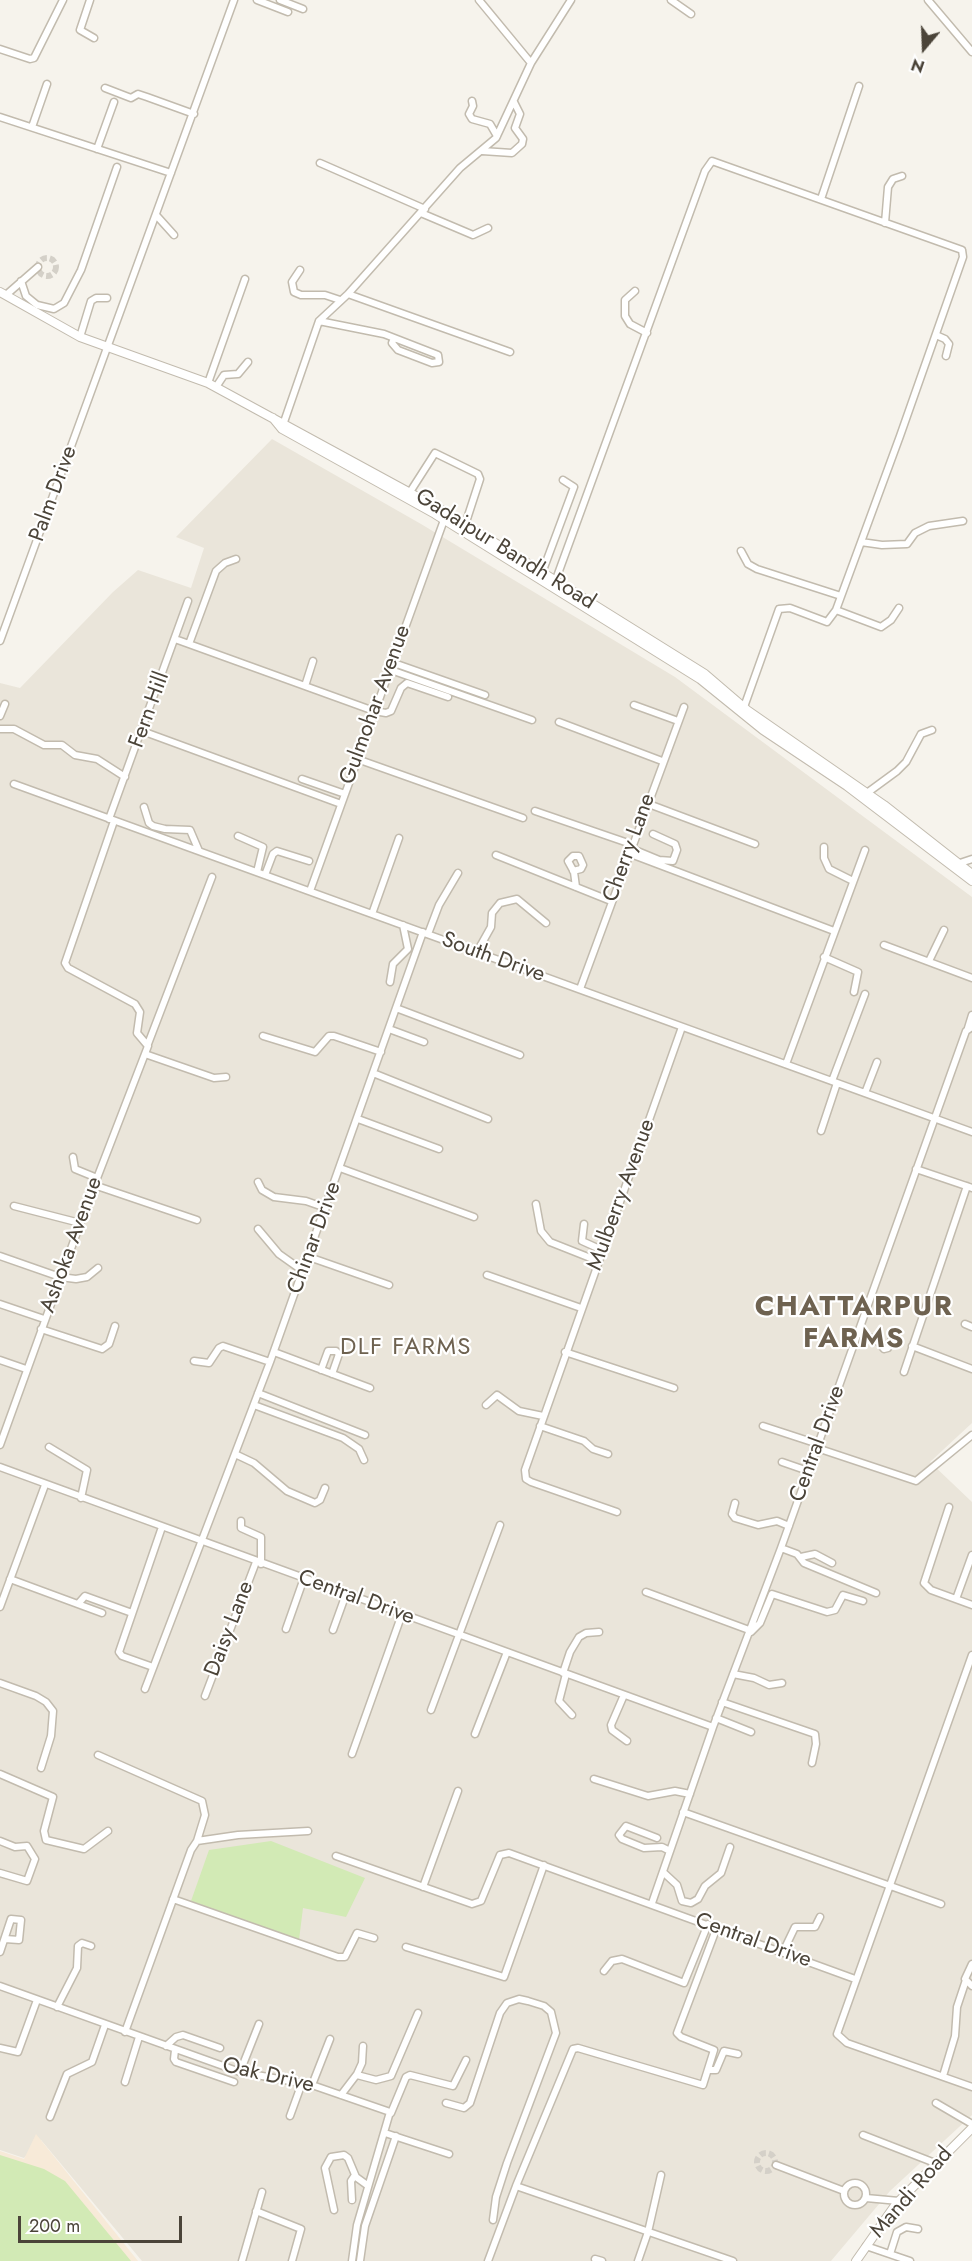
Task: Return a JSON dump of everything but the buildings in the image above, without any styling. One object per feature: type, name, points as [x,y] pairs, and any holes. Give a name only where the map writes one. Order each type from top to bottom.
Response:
[{"type":"street","points":[[0,49],[30,59],[34,58],[63,0]]},
{"type":"street","points":[[90,0],[80,30],[94,38]]},
{"type":"street","name":"Palm Drive","points":[[0,641],[234,0]]},
{"type":"street","points":[[257,0],[288,12]]},
{"type":"street","points":[[280,0],[303,9]]},
{"type":"street","points":[[479,0],[531,63]]},
{"type":"street","points":[[284,422],[319,321],[348,294],[460,168],[497,136],[531,63],[571,0]]},
{"type":"street","points":[[672,0],[691,14]]},
{"type":"street","points":[[928,0],[972,52]]},
{"type":"street","points":[[32,127],[47,84]]},
{"type":"street","points":[[821,199],[859,86]]},
{"type":"street","points":[[105,88],[131,98],[138,94],[147,96],[194,114]]},
{"type":"street","points":[[472,101],[469,114],[472,119],[490,124],[497,136]]},
{"type":"street","points":[[97,149],[114,102]]},
{"type":"street","points":[[482,151],[512,153],[522,144],[523,139],[515,128],[520,114],[514,102]]},
{"type":"street","points":[[0,117],[171,173]]},
{"type":"street","points":[[555,582],[705,171],[712,161],[964,252],[836,610],[827,622],[789,608],[779,609],[746,709]]},
{"type":"street","points":[[320,163],[473,235],[488,228]]},
{"type":"street","points":[[21,281],[26,296],[37,305],[54,309],[64,303],[73,290],[117,166]]},
{"type":"street","points":[[885,222],[888,187],[893,179],[902,176]]},
{"type":"street","points":[[156,214],[174,234]]},
{"type":"street","points":[[3,294],[38,267]]},
{"type":"street","points":[[300,270],[292,282],[294,292],[301,295],[325,295],[340,300]]},
{"type":"street","points":[[212,385],[245,279]]},
{"type":"street","points":[[635,291],[627,298],[624,313],[628,322],[646,333]]},
{"type":"street","name":"Gadaipur Bandh Road","points":[[3,294],[80,337],[212,385],[410,492],[705,674],[746,709],[867,793],[972,874]]},
{"type":"street","points":[[348,294],[510,351]]},
{"type":"street","points":[[80,337],[91,301],[96,298],[107,298]]},
{"type":"street","points":[[319,321],[378,332],[394,338],[438,355],[439,362],[432,363],[398,350],[392,343],[394,338]]},
{"type":"street","points":[[936,335],[949,344],[946,356]]},
{"type":"street","points":[[212,385],[224,375],[238,374],[248,362]]},
{"type":"street","points":[[273,418],[282,429],[444,520],[700,679],[763,730],[847,786],[972,881]]},
{"type":"street","points":[[410,492],[435,453],[478,474],[480,479],[465,525]]},
{"type":"street","points":[[542,573],[574,487],[563,480]]},
{"type":"street","name":"Gulmohar Avenue","points":[[310,891],[444,520]]},
{"type":"street","points":[[861,542],[882,545],[907,544],[915,533],[929,526],[963,521]]},
{"type":"street","points":[[741,551],[748,564],[758,569],[841,596]]},
{"type":"street","points":[[189,644],[216,571],[225,562],[236,559]]},
{"type":"street","name":"Fern Hill","points":[[148,1045],[137,1033],[140,1012],[135,1004],[68,968],[65,963],[125,777],[188,601]]},
{"type":"street","points":[[836,610],[881,627],[891,620],[899,608]]},
{"type":"street","points":[[176,639],[374,711],[386,713],[392,711],[401,688],[407,683],[448,697]]},
{"type":"street","points":[[305,686],[313,661]]},
{"type":"street","points":[[390,665],[486,695]]},
{"type":"street","points":[[390,665],[532,720]]},
{"type":"street","points":[[0,716],[5,704]]},
{"type":"street","points":[[634,705],[678,720]]},
{"type":"street","name":"Cherry Lane","points":[[580,989],[629,849],[684,707]]},
{"type":"street","points":[[559,722],[662,761]]},
{"type":"street","points":[[0,729],[14,729],[44,745],[62,745],[75,755],[97,759],[125,777]]},
{"type":"street","points":[[867,793],[897,771],[906,762],[921,734],[932,730]]},
{"type":"street","points":[[142,731],[341,804]]},
{"type":"street","points":[[357,759],[523,818]]},
{"type":"street","points":[[302,779],[345,794]]},
{"type":"street","name":"South Drive","points":[[14,784],[972,1132]]},
{"type":"street","points":[[646,803],[755,844]]},
{"type":"street","points":[[144,807],[149,823],[153,826],[165,829],[189,829],[199,851]]},
{"type":"street","points":[[535,811],[834,931]]},
{"type":"street","points":[[629,849],[659,860],[673,861],[677,853],[675,844],[653,834]]},
{"type":"street","points":[[238,836],[263,847],[256,872]]},
{"type":"street","points":[[372,914],[399,838]]},
{"type":"street","points":[[824,847],[824,858],[829,869],[853,881]]},
{"type":"street","points":[[786,1064],[865,850]]},
{"type":"street","points":[[265,875],[273,854],[278,851],[309,861]]},
{"type":"street","points":[[496,855],[611,901]]},
{"type":"street","points":[[960,863],[972,859]]},
{"type":"street","points":[[573,871],[576,887]]},
{"type":"street","name":"Chinar Drive","points":[[145,1689],[274,1352],[396,1008],[439,904],[458,873]]},
{"type":"street","name":"Ashoka Avenue","points":[[0,1445],[95,1181],[212,877]]},
{"type":"street","points":[[477,952],[490,927],[492,913],[500,903],[517,899],[546,922]]},
{"type":"street","points":[[390,982],[393,964],[408,949],[403,925]]},
{"type":"street","points":[[929,961],[944,930]]},
{"type":"street","points":[[884,945],[972,978]]},
{"type":"street","points":[[824,957],[858,972],[854,992]]},
{"type":"street","points":[[821,1131],[865,994]]},
{"type":"street","points":[[396,1008],[520,1055]]},
{"type":"street","name":"Central Drive","points":[[652,1903],[716,1718],[781,1548],[916,1169],[970,1028],[972,1015]]},
{"type":"street","name":"Mulberry Avenue","points":[[617,1512],[526,1479],[525,1470],[682,1027]]},
{"type":"street","points":[[389,1029],[424,1042]]},
{"type":"street","points":[[263,1036],[315,1052],[329,1036],[334,1036],[381,1052]]},
{"type":"street","points":[[145,1054],[213,1078],[226,1077]]},
{"type":"street","points":[[865,1093],[877,1062]]},
{"type":"street","points":[[373,1073],[488,1119]]},
{"type":"street","points":[[358,1119],[439,1149]]},
{"type":"street","points":[[73,1157],[75,1169],[95,1181],[197,1220]]},
{"type":"street","points":[[340,1168],[474,1217]]},
{"type":"street","points":[[904,1372],[969,1187],[916,1169]]},
{"type":"street","points":[[258,1182],[265,1192],[274,1197],[326,1208]]},
{"type":"street","points":[[536,1204],[542,1231],[550,1242],[598,1261]]},
{"type":"street","points":[[14,1206],[80,1223]]},
{"type":"street","points":[[584,1224],[582,1241],[602,1250]]},
{"type":"street","points":[[258,1229],[279,1254],[303,1271]]},
{"type":"street","points":[[0,1256],[60,1277],[82,1279],[98,1268]]},
{"type":"street","points":[[309,1257],[389,1285]]},
{"type":"street","points":[[487,1275],[581,1308]]},
{"type":"street","points":[[0,1304],[45,1319]]},
{"type":"street","points":[[41,1329],[102,1349],[109,1344],[116,1326]]},
{"type":"street","points":[[858,1333],[874,1338],[884,1349],[888,1347],[892,1339]]},
{"type":"street","points":[[194,1361],[209,1363],[219,1348],[224,1346],[270,1362]]},
{"type":"street","points":[[912,1346],[972,1369]]},
{"type":"street","points":[[321,1370],[328,1351],[336,1351],[339,1354],[332,1374]]},
{"type":"street","points":[[274,1352],[370,1388]]},
{"type":"street","points":[[566,1352],[674,1388]]},
{"type":"street","points":[[0,1360],[26,1369]]},
{"type":"street","points":[[258,1393],[365,1434]]},
{"type":"street","points":[[486,1405],[496,1395],[519,1411],[543,1416]]},
{"type":"street","points":[[254,1404],[344,1438],[359,1449],[364,1460]]},
{"type":"street","points":[[540,1426],[584,1441],[592,1449],[608,1455]]},
{"type":"street","points":[[763,1426],[915,1481],[972,1435]]},
{"type":"street","points":[[49,1447],[87,1470],[81,1498]]},
{"type":"street","points":[[235,1454],[254,1463],[287,1491],[315,1503],[321,1500],[325,1488]]},
{"type":"street","points":[[782,1462],[808,1471]]},
{"type":"street","name":"Central Drive","points":[[0,1467],[258,1563],[713,1727]]},
{"type":"street","points":[[0,1607],[45,1485]]},
{"type":"street","points":[[735,1503],[732,1514],[735,1518],[758,1525],[777,1521],[789,1526]]},
{"type":"street","points":[[950,1507],[924,1583],[931,1590],[972,1605]]},
{"type":"street","points":[[241,1521],[241,1528],[262,1539],[258,1563]]},
{"type":"street","points":[[431,1710],[500,1525]]},
{"type":"street","points":[[153,1667],[120,1654],[162,1527]]},
{"type":"street","points":[[781,1548],[801,1557],[815,1554],[832,1563]]},
{"type":"street","points":[[956,1599],[972,1555]]},
{"type":"street","points":[[801,1557],[804,1563],[876,1593]]},
{"type":"street","name":"Daisy Lane","points":[[205,1696],[258,1563]]},
{"type":"street","points":[[286,1629],[304,1578]]},
{"type":"street","points":[[10,1579],[102,1613]]},
{"type":"street","points":[[646,1592],[749,1630]]},
{"type":"street","points":[[333,1630],[346,1594]]},
{"type":"street","points":[[745,1641],[748,1641],[753,1628],[760,1623],[772,1594],[827,1612],[835,1610],[843,1595],[863,1601]]},
{"type":"street","points":[[78,1604],[85,1596],[132,1613]]},
{"type":"street","points":[[352,1754],[402,1614]]},
{"type":"street","points":[[572,1715],[559,1701],[570,1652],[579,1637],[586,1633],[599,1632]]},
{"type":"street","points":[[475,1734],[507,1652]]},
{"type":"street","points":[[972,1654],[838,2026],[838,2036],[847,2043],[972,2087]]},
{"type":"street","points":[[733,1674],[754,1678],[769,1685],[782,1683]]},
{"type":"street","points":[[0,1683],[36,1696],[46,1702],[53,1711],[51,1736],[41,1768]]},
{"type":"street","points":[[624,1695],[611,1725],[612,1730],[627,1741]]},
{"type":"street","points":[[722,1702],[815,1734],[816,1744],[812,1763]]},
{"type":"street","points":[[716,1718],[751,1732]]},
{"type":"street","points":[[98,1755],[202,1801],[205,1815],[197,1842],[173,1899],[125,2032]]},
{"type":"street","points":[[0,1774],[53,1797],[44,1831],[46,1840],[84,1849],[108,1831]]},
{"type":"street","points":[[594,1779],[648,1796],[675,1791],[690,1794]]},
{"type":"street","points":[[336,1856],[423,1887],[458,1791]]},
{"type":"street","points":[[683,1812],[941,1904]]},
{"type":"street","points":[[657,1838],[626,1826],[619,1835],[622,1839],[644,1848],[662,1847],[670,1851]]},
{"type":"street","points":[[197,1842],[238,1835],[308,1831]]},
{"type":"street","points":[[0,1841],[15,1847],[27,1846],[35,1859],[27,1881],[0,1873]]},
{"type":"street","points":[[663,1872],[676,1885],[682,1901],[691,1904],[698,1899],[705,1886],[721,1872],[729,1847]]},
{"type":"street","name":"Central Drive","points":[[423,1887],[476,1904],[483,1898],[500,1855],[509,1853],[652,1903],[855,1979]]},
{"type":"street","points":[[406,1947],[504,1977],[544,1865]]},
{"type":"street","points":[[173,1899],[342,1958],[357,1933],[374,1938]]},
{"type":"street","points":[[783,1952],[795,1927],[815,1928],[820,1917]]},
{"type":"street","points":[[604,1971],[612,1962],[622,1959],[684,1983],[688,1978],[708,1924]]},
{"type":"street","points":[[488,2261],[516,2186],[573,2049],[578,2048],[701,2086],[714,2050],[681,2037],[677,2033],[717,1927]]},
{"type":"street","points":[[0,1952],[5,1939]]},
{"type":"street","points":[[57,2007],[77,1968],[78,1946],[82,1943],[92,1946]]},
{"type":"street","points":[[943,2076],[955,2036],[957,2007],[972,1964]]},
{"type":"street","points":[[966,1980],[972,1986]]},
{"type":"street","name":"Oak Drive","points":[[0,1986],[240,2072],[312,2085],[391,2113]]},
{"type":"street","points":[[446,2103],[464,2108],[470,2103],[500,2013],[507,2003],[519,1999],[544,2006],[550,2012],[556,2033],[507,2163],[496,2197],[493,2220]]},
{"type":"street","points":[[0,2048],[18,2052],[37,2000]]},
{"type":"street","points":[[357,2075],[383,2080],[394,2073],[418,2013]]},
{"type":"street","points":[[240,2072],[259,2024]]},
{"type":"street","points":[[50,2117],[67,2074],[92,2062],[105,2025]]},
{"type":"street","points":[[166,2046],[176,2037],[183,2035],[220,2048]]},
{"type":"street","points":[[125,2082],[139,2037]]},
{"type":"street","points":[[312,2085],[330,2039]]},
{"type":"street","points":[[341,2095],[357,2075],[362,2063],[363,2046]]},
{"type":"street","points":[[175,2050],[176,2062],[234,2082]]},
{"type":"street","points":[[708,2070],[716,2070],[724,2051],[738,2054]]},
{"type":"street","points":[[351,2261],[367,2185],[391,2113],[408,2075],[453,2086],[466,2060]]},
{"type":"street","points":[[290,2116],[302,2083]]},
{"type":"street","points":[[936,2103],[971,2128]]},
{"type":"street","name":"Mandi Road","points":[[856,2261],[899,2201],[971,2128]]},
{"type":"street","points":[[385,2133],[449,2154]]},
{"type":"street","points":[[863,2135],[935,2163]]},
{"type":"street","points":[[360,2261],[365,2226],[396,2136]]},
{"type":"street","points":[[334,2210],[325,2172],[326,2163],[331,2157],[344,2155],[352,2161],[355,2175],[367,2185]]},
{"type":"street","points":[[776,2165],[844,2191]]},
{"type":"street","points":[[352,2200],[351,2183],[355,2175]]},
{"type":"street","points":[[638,2261],[648,2232],[661,2175]]},
{"type":"street","points":[[866,2198],[864,2188],[859,2184],[852,2184],[844,2191],[844,2198],[852,2205],[858,2205],[866,2198],[899,2201]]},
{"type":"street","points":[[516,2186],[733,2261]]},
{"type":"street","points":[[242,2261],[262,2192]]},
{"type":"street","points":[[256,2211],[301,2229],[292,2261]]},
{"type":"street","points":[[890,2254],[897,2232],[906,2228],[918,2229]]},
{"type":"street","points":[[866,2246],[910,2261]]},
{"type":"shaded area","points":[[272,439],[421,524],[675,677],[972,897],[972,1423],[930,1462],[972,1502],[972,2115],[890,2191],[831,2261],[142,2261],[41,2140],[24,2158],[0,2150],[0,683],[20,688],[113,592],[138,570],[191,588],[204,548],[176,537]]},
{"type":"shaded area","points":[[36,2134],[138,2261],[0,2261],[0,2151],[24,2159]]},
{"type":"green space","points":[[271,1841],[365,1878],[346,1917],[303,1908],[299,1940],[191,1901],[209,1850]]},
{"type":"green space","points":[[0,2155],[44,2169],[65,2181],[131,2261],[0,2261]]},
{"type":"tunnel","points":[[47,258],[53,261],[56,267],[53,273],[47,276],[41,273],[38,267],[41,261],[47,258]]},
{"type":"tunnel","points":[[762,2153],[770,2153],[775,2158],[775,2162],[773,2169],[762,2171],[757,2166],[757,2158],[762,2153]]},
{"type":"district","name":"CHATTARPUR FARMS","points":[[854,1324]]},
{"type":"district","name":"DLF FARMS","points":[[406,1348]]}]
